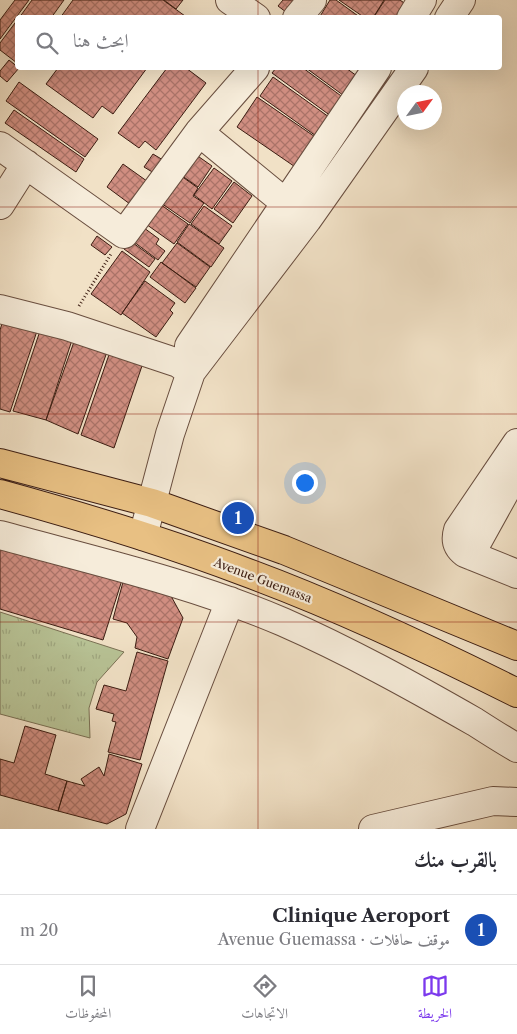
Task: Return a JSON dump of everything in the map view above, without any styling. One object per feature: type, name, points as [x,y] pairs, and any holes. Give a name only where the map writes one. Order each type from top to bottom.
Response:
[{"type":"main road","points":[[0,463],[152,502],[284,550],[517,646]]},
{"type":"main road","name":"Avenue Guemassa","points":[[0,494],[143,536],[249,573],[426,648],[517,693]]},
{"type":"street","points":[[230,0],[252,15]]},
{"type":"street","points":[[300,15],[312,0]]},
{"type":"street","points":[[451,15],[462,0]]},
{"type":"street","points":[[0,146],[124,234],[200,132],[253,70]]},
{"type":"street","points":[[143,536],[170,434],[184,368],[285,204],[376,70]]},
{"type":"street","points":[[184,368],[308,220],[413,70]]},
{"type":"street","points":[[200,132],[285,204],[308,220]]},
{"type":"street","points":[[0,205],[26,164]]},
{"type":"street","points":[[0,309],[67,326],[184,368]]},
{"type":"street","points":[[513,462],[458,530],[456,543],[460,549],[470,555],[514,565]]},
{"type":"street","points":[[0,535],[152,577],[230,601],[283,622],[350,654],[468,718],[517,748]]},
{"type":"street","points":[[140,829],[230,601]]},
{"type":"street","points":[[373,829],[493,801],[517,802]]},
{"type":"path","points":[[67,326],[85,294],[124,234]]},
{"type":"green space","points":[[0,612],[124,652],[97,682],[89,708],[90,738],[0,714]]},
{"type":"building","points":[[15,0],[29,0],[18,15],[15,15],[15,19],[0,39],[0,20]]},
{"type":"building","points":[[32,0],[64,0],[53,15],[21,15]]},
{"type":"building","points":[[73,0],[163,0],[184,15],[62,15]]},
{"type":"building","points":[[164,0],[183,0],[176,9]]},
{"type":"building","points":[[283,0],[307,0],[296,15],[290,15],[278,6]]},
{"type":"building","points":[[330,0],[336,0],[357,15],[321,15]]},
{"type":"building","points":[[339,0],[384,0],[375,15],[361,15]]},
{"type":"building","points":[[385,0],[400,0],[414,10],[411,15],[375,15]]},
{"type":"building","points":[[15,23],[15,61],[0,50],[0,43]]},
{"type":"building","points":[[9,60],[15,65],[15,70],[17,70],[7,82],[0,76],[0,71]]},
{"type":"building","points":[[56,70],[146,70],[113,114],[102,106],[93,118],[46,84]]},
{"type":"building","points":[[165,70],[189,70],[206,83],[156,150],[145,141],[139,148],[118,133]]},
{"type":"building","points":[[274,70],[306,70],[348,101],[335,119],[272,73]]},
{"type":"building","points":[[309,70],[349,70],[361,79],[347,98]]},
{"type":"building","points":[[273,77],[336,122],[323,141],[260,96]]},
{"type":"building","points":[[19,82],[98,139],[85,157],[6,101]]},
{"type":"building","points":[[257,97],[324,143],[304,173],[237,127]]},
{"type":"building","points":[[14,110],[84,159],[76,172],[5,123]]},
{"type":"building","points":[[192,152],[212,166],[198,187],[178,173]]},
{"type":"building","points":[[153,154],[163,160],[154,173],[144,167]]},
{"type":"building","points":[[123,164],[151,184],[134,207],[107,187]]},
{"type":"building","points":[[214,168],[232,181],[212,209],[194,195]]},
{"type":"building","points":[[177,173],[198,188],[193,196],[204,203],[190,223],[158,201]]},
{"type":"building","points":[[234,182],[252,196],[233,223],[214,209]]},
{"type":"building","points":[[157,202],[188,224],[174,244],[143,222]]},
{"type":"building","points":[[204,206],[232,226],[219,244],[191,224]]},
{"type":"building","points":[[189,224],[224,248],[211,267],[177,242]]},
{"type":"building","points":[[140,225],[159,239],[156,244],[165,251],[158,260],[130,239]]},
{"type":"building","points":[[97,236],[112,247],[105,255],[91,245]]},
{"type":"building","points":[[129,240],[155,259],[149,267],[124,249]]},
{"type":"building","points":[[177,243],[210,267],[196,287],[162,263]]},
{"type":"building","points":[[122,251],[150,272],[121,315],[91,294]]},
{"type":"building","points":[[161,262],[196,288],[185,303],[150,277]]},
{"type":"building","points":[[145,281],[175,303],[170,310],[173,313],[156,337],[122,313]]},
{"type":"building","points":[[5,314],[38,328],[10,412],[0,409],[0,330]]},
{"type":"building","points":[[41,328],[72,340],[46,420],[13,411]]},
{"type":"building","points":[[75,339],[108,349],[78,434],[46,420]]},
{"type":"building","points":[[111,349],[144,360],[114,448],[81,435]]},
{"type":"building","points":[[0,544],[122,580],[103,640],[0,609]]},
{"type":"building","points":[[123,582],[171,596],[183,618],[168,659],[135,648],[137,637],[127,623],[113,619]]},
{"type":"building","points":[[137,652],[168,661],[140,760],[108,752],[116,722],[112,721],[114,714],[96,709],[104,685],[126,691]]},
{"type":"building","points":[[25,726],[56,735],[45,774],[67,781],[58,811],[0,795],[0,759],[14,763]]},
{"type":"building","points":[[109,754],[142,764],[126,814],[107,824],[58,811],[67,781],[85,786],[81,779],[99,767],[104,776]]},
{"type":"place","name":"Clinique Aeroport","points":[[238,518]]}]
